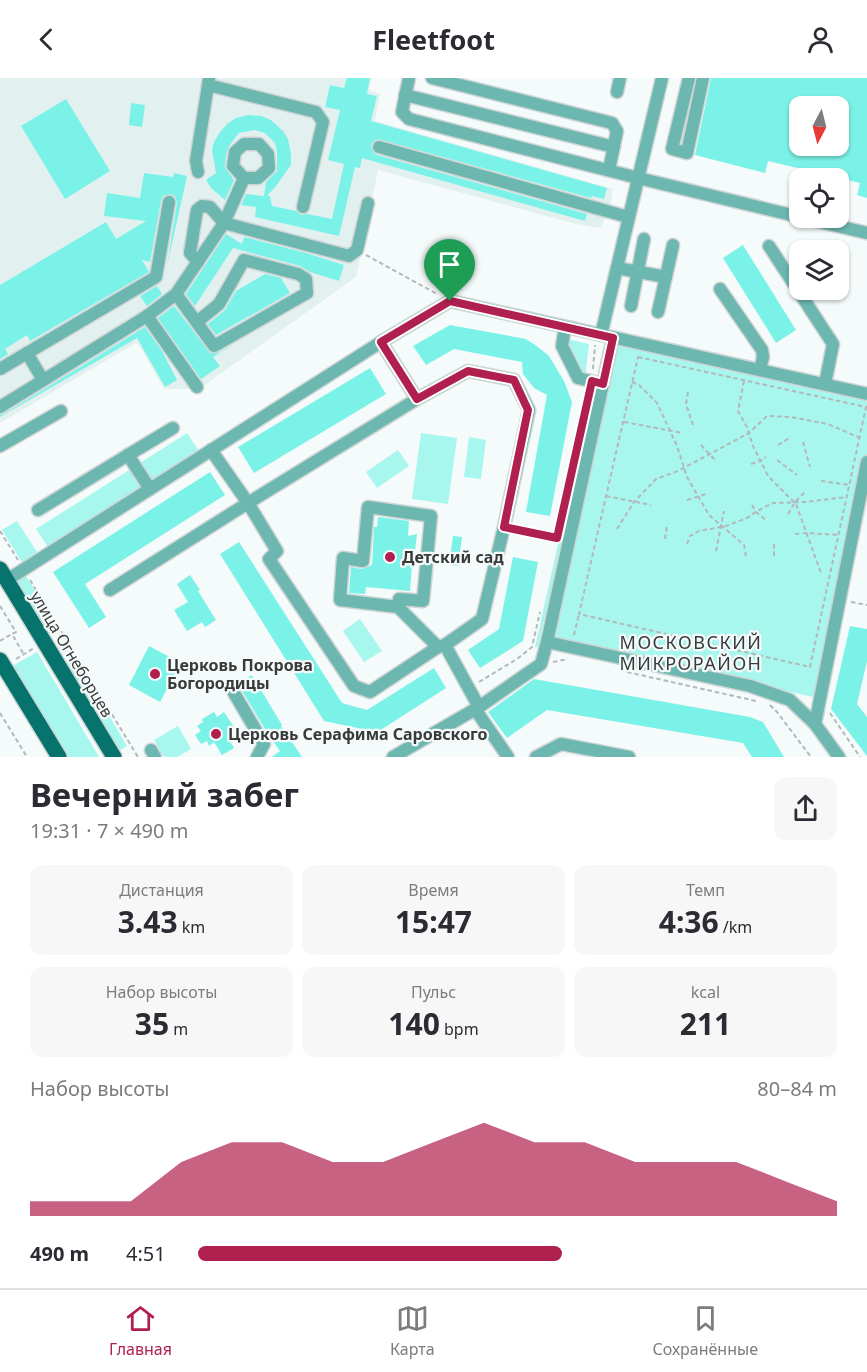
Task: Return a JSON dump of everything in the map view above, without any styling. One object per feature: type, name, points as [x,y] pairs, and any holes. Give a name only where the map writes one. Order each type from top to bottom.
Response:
[{"type":"main road","name":"улица Огнеборцев","points":[[3,574],[114,757]]},
{"type":"main road","points":[[2,663],[59,757]]},
{"type":"street","points":[[409,78],[402,112],[409,119],[789,214]]},
{"type":"street","points":[[432,78],[612,123],[617,131],[609,170]]},
{"type":"street","points":[[617,92],[620,78]]},
{"type":"street","points":[[400,755],[477,708],[541,664],[607,336],[616,268],[662,78]]},
{"type":"street","points":[[688,78],[672,149],[687,153],[703,78]]},
{"type":"street","points":[[198,172],[196,161],[209,82],[316,112],[323,122],[303,207]]},
{"type":"street","points":[[405,95],[614,147]]},
{"type":"street","points":[[379,147],[628,217]]},
{"type":"street","points":[[0,407],[147,316],[176,294],[224,223],[244,178]]},
{"type":"street","points":[[0,369],[156,277],[169,202]]},
{"type":"street","points":[[198,262],[190,253],[197,210],[202,206],[210,207],[224,223],[349,256],[357,250],[368,203]]},
{"type":"street","points":[[846,228],[867,233]]},
{"type":"street","points":[[631,306],[644,239]]},
{"type":"street","points":[[658,312],[673,245]]},
{"type":"street","points":[[769,246],[833,344],[825,384]]},
{"type":"street","points":[[176,294],[196,322],[214,346],[307,293],[306,279],[298,274],[244,260],[219,304],[196,322]]},
{"type":"street","points":[[616,268],[666,278]]},
{"type":"street","points":[[720,289],[762,350],[760,370]]},
{"type":"street","points":[[3,574],[24,570],[381,342],[450,301],[867,394]]},
{"type":"street","points":[[147,316],[197,387]]},
{"type":"street","points":[[565,327],[562,346],[578,378],[597,382]]},
{"type":"street","points":[[381,342],[417,399]]},
{"type":"street","points":[[27,353],[43,380]]},
{"type":"street","points":[[110,590],[248,503],[417,399],[468,371],[514,380],[528,410],[482,619],[370,692],[354,686],[269,559],[278,551],[248,503],[211,450]]},
{"type":"street","points":[[0,446],[61,411]]},
{"type":"street","points":[[38,510],[173,428]]},
{"type":"street","points":[[128,455],[150,489]]},
{"type":"street","points":[[815,724],[867,462]]},
{"type":"street","points":[[398,607],[399,599],[423,601],[431,516],[368,507],[363,561],[343,558],[340,600],[398,607],[441,646],[469,688],[477,708],[508,757]]},
{"type":"street","points":[[547,642],[569,653],[750,686],[790,700],[815,724],[839,757]]},
{"type":"street","points":[[234,693],[264,744],[257,757]]},
{"type":"street","points":[[536,757],[561,744],[629,757]]},
{"type":"path","points":[[357,250],[450,301]]},
{"type":"path","points":[[597,382],[595,344],[607,336]]},
{"type":"path","points":[[541,664],[569,653],[638,357],[867,407],[810,667],[579,614]]},
{"type":"path","points":[[744,380],[738,411],[768,476],[795,502],[821,573]]},
{"type":"path","points":[[632,382],[639,385],[657,403],[671,431],[687,477],[708,515],[744,545],[746,557]]},
{"type":"path","points":[[688,392],[686,404],[693,425]]},
{"type":"path","points":[[617,529],[634,502],[656,479],[684,468],[749,433],[767,416],[791,417],[828,424],[860,438]]},
{"type":"path","points":[[623,422],[683,433]]},
{"type":"path","points":[[778,445],[791,437]]},
{"type":"path","points":[[803,442],[810,467]]},
{"type":"path","points":[[701,445],[716,461]]},
{"type":"path","points":[[751,464],[766,457]]},
{"type":"path","points":[[777,460],[797,475]]},
{"type":"path","points":[[821,481],[850,484]]},
{"type":"path","points":[[788,514],[795,502],[806,491]]},
{"type":"path","points":[[687,500],[706,494]]},
{"type":"path","points":[[606,496],[651,505]]},
{"type":"path","points":[[687,544],[690,536],[699,531],[747,518],[773,503],[847,497]]},
{"type":"path","points":[[752,505],[756,512],[767,521]]},
{"type":"path","points":[[716,550],[724,511]]},
{"type":"path","points":[[665,539],[667,525]]},
{"type":"path","points":[[504,527],[557,538]]},
{"type":"path","points":[[0,531],[138,757]]},
{"type":"path","points":[[795,534],[839,536]]},
{"type":"path","points":[[774,541],[774,556]]},
{"type":"path","points":[[0,606],[16,632],[0,641]]},
{"type":"path","points":[[469,688],[517,659],[532,647],[540,612]]},
{"type":"path","points":[[12,634],[24,654]]},
{"type":"path","points":[[2,663],[44,642]]},
{"type":"path","points":[[624,672],[757,702]]},
{"type":"path","points":[[768,704],[777,712],[811,757]]},
{"type":"path","points":[[0,713],[27,757]]},
{"type":"shaded area","points":[[0,78],[372,78],[369,90],[380,94],[375,121],[613,189],[611,202],[601,228],[576,224],[378,170],[356,277],[199,389],[164,389],[136,343],[0,423]]},
{"type":"shaded area","points":[[567,339],[589,344],[585,377]]},
{"type":"shaded area","points":[[614,341],[867,394],[867,456],[818,698],[550,641]]},
{"type":"shaded area","points":[[593,387],[596,387],[538,647],[535,647]]},
{"type":"shaded area","points":[[187,433],[199,451],[152,481],[140,463]]},
{"type":"shaded area","points":[[421,433],[457,438],[448,504],[412,499]]},
{"type":"shaded area","points":[[469,437],[486,440],[481,479],[464,477]]},
{"type":"shaded area","points":[[398,450],[409,466],[377,488],[366,472]]},
{"type":"shaded area","points":[[131,469],[143,487],[49,548],[36,529]]},
{"type":"shaded area","points":[[17,521],[39,555],[23,564],[2,530]]},
{"type":"shaded area","points":[[26,576],[58,628],[49,634],[17,581]]},
{"type":"shaded area","points":[[360,619],[382,651],[364,662],[343,631]]},
{"type":"shaded area","points":[[37,652],[99,757],[60,757],[7,669]]},
{"type":"shaded area","points":[[75,658],[127,746],[118,751],[66,663]]},
{"type":"shaded area","points":[[178,726],[191,749],[177,757],[164,757],[154,740]]},
{"type":"building","points":[[347,78],[370,78],[367,94],[377,96],[371,121],[607,188],[604,199],[592,196],[591,198],[378,139],[371,145],[373,152],[377,155],[587,214],[585,221],[362,158],[360,168],[355,167],[339,236],[255,217],[256,207],[241,205],[246,194],[264,196],[266,182],[277,171],[275,143],[265,133],[255,130],[239,133],[229,146],[225,168],[234,180],[225,200],[211,188],[206,180],[216,173],[212,150],[220,132],[236,118],[249,115],[261,116],[271,120],[283,131],[288,139],[291,154],[291,165],[267,196],[270,196],[272,206],[296,211],[301,215],[332,219],[344,164],[328,160],[340,110],[325,107],[330,85],[344,88]]},
{"type":"building","points":[[711,78],[867,78],[867,198],[857,195],[860,183],[849,180],[849,168],[797,168],[768,161],[765,173],[695,155]]},
{"type":"building","points":[[66,99],[110,171],[65,199],[21,126]]},
{"type":"building","points":[[131,103],[145,105],[142,127],[129,125]]},
{"type":"building","points":[[144,173],[173,177],[174,173],[187,176],[167,266],[177,203],[175,196],[170,194],[163,196],[161,201],[150,262],[142,260],[149,272],[30,341],[27,335],[5,349],[8,354],[0,359],[0,285],[106,222],[116,239],[146,221],[104,216],[107,193],[140,198]]},
{"type":"building","points":[[226,234],[242,244],[244,237],[344,265],[339,281],[310,272],[300,266],[233,248],[195,306],[186,294]]},
{"type":"building","points":[[743,245],[796,330],[776,343],[723,258]]},
{"type":"building","points":[[265,274],[281,278],[290,293],[216,335],[208,324],[225,310],[236,291]]},
{"type":"building","points":[[157,286],[162,294],[147,306],[140,296]]},
{"type":"building","points":[[174,306],[210,353],[218,353],[237,342],[213,357],[220,366],[201,379],[158,318]]},
{"type":"building","points":[[450,325],[526,339],[549,356],[564,381],[572,402],[550,516],[526,512],[547,395],[534,388],[523,374],[522,362],[454,349],[426,365],[413,346]]},
{"type":"building","points":[[145,327],[162,351],[177,380],[165,387],[137,338],[0,417],[0,415]]},
{"type":"building","points":[[370,368],[386,394],[254,473],[238,447]]},
{"type":"building","points":[[210,472],[225,495],[85,584],[106,617],[89,628],[53,572]]},
{"type":"building","name":"Детский сад","points":[[378,517],[409,521],[408,536],[417,534],[415,551],[413,550],[410,591],[366,587],[365,594],[349,593],[351,567],[362,569],[372,565],[374,527],[377,527]]},
{"type":"building","points":[[453,536],[462,537],[458,566],[449,565]]},
{"type":"building","points":[[239,542],[342,703],[367,710],[434,668],[446,688],[376,733],[371,731],[370,734],[362,732],[362,729],[324,721],[220,554]]},
{"type":"building","points":[[513,557],[538,562],[523,641],[480,668],[468,650],[499,629]]},
{"type":"building","points":[[190,575],[216,620],[205,627],[202,622],[187,631],[174,610],[188,602],[177,584]]},
{"type":"building","points":[[850,626],[867,629],[867,661],[857,704],[867,717],[867,756],[831,709]]},
{"type":"building","name":"Церковь Покрова Богородицы","points":[[149,646],[181,663],[160,702],[129,685]]},
{"type":"building","points":[[252,675],[302,757],[272,757],[280,751],[237,684]]},
{"type":"building","points":[[534,679],[750,717],[763,722],[784,757],[752,757],[743,743],[547,710],[507,738],[488,712]]},
{"type":"building","name":"Церковь Серафима Саровского","points":[[214,712],[217,717],[224,712],[238,733],[229,739],[234,748],[222,755],[214,742],[209,746],[207,741],[201,744],[195,735],[201,731],[197,726],[203,722],[202,719]]},
{"type":"place","name":"Детский сад","points":[[390,557]]},
{"type":"place","name":"Церковь Покрова Богородицы","points":[[155,674]]},
{"type":"place","name":"Церковь Серафима Саровского","points":[[216,734]]},
{"type":"district","name":"МОСКОВСКИЙ МИКРОРАЙОН","points":[[691,653]]},
{"type":"route","points":[[450,301],[613,338],[603,384],[592,381],[557,538],[504,527],[528,410],[514,380],[468,371],[417,399],[381,342],[450,301]]}]
